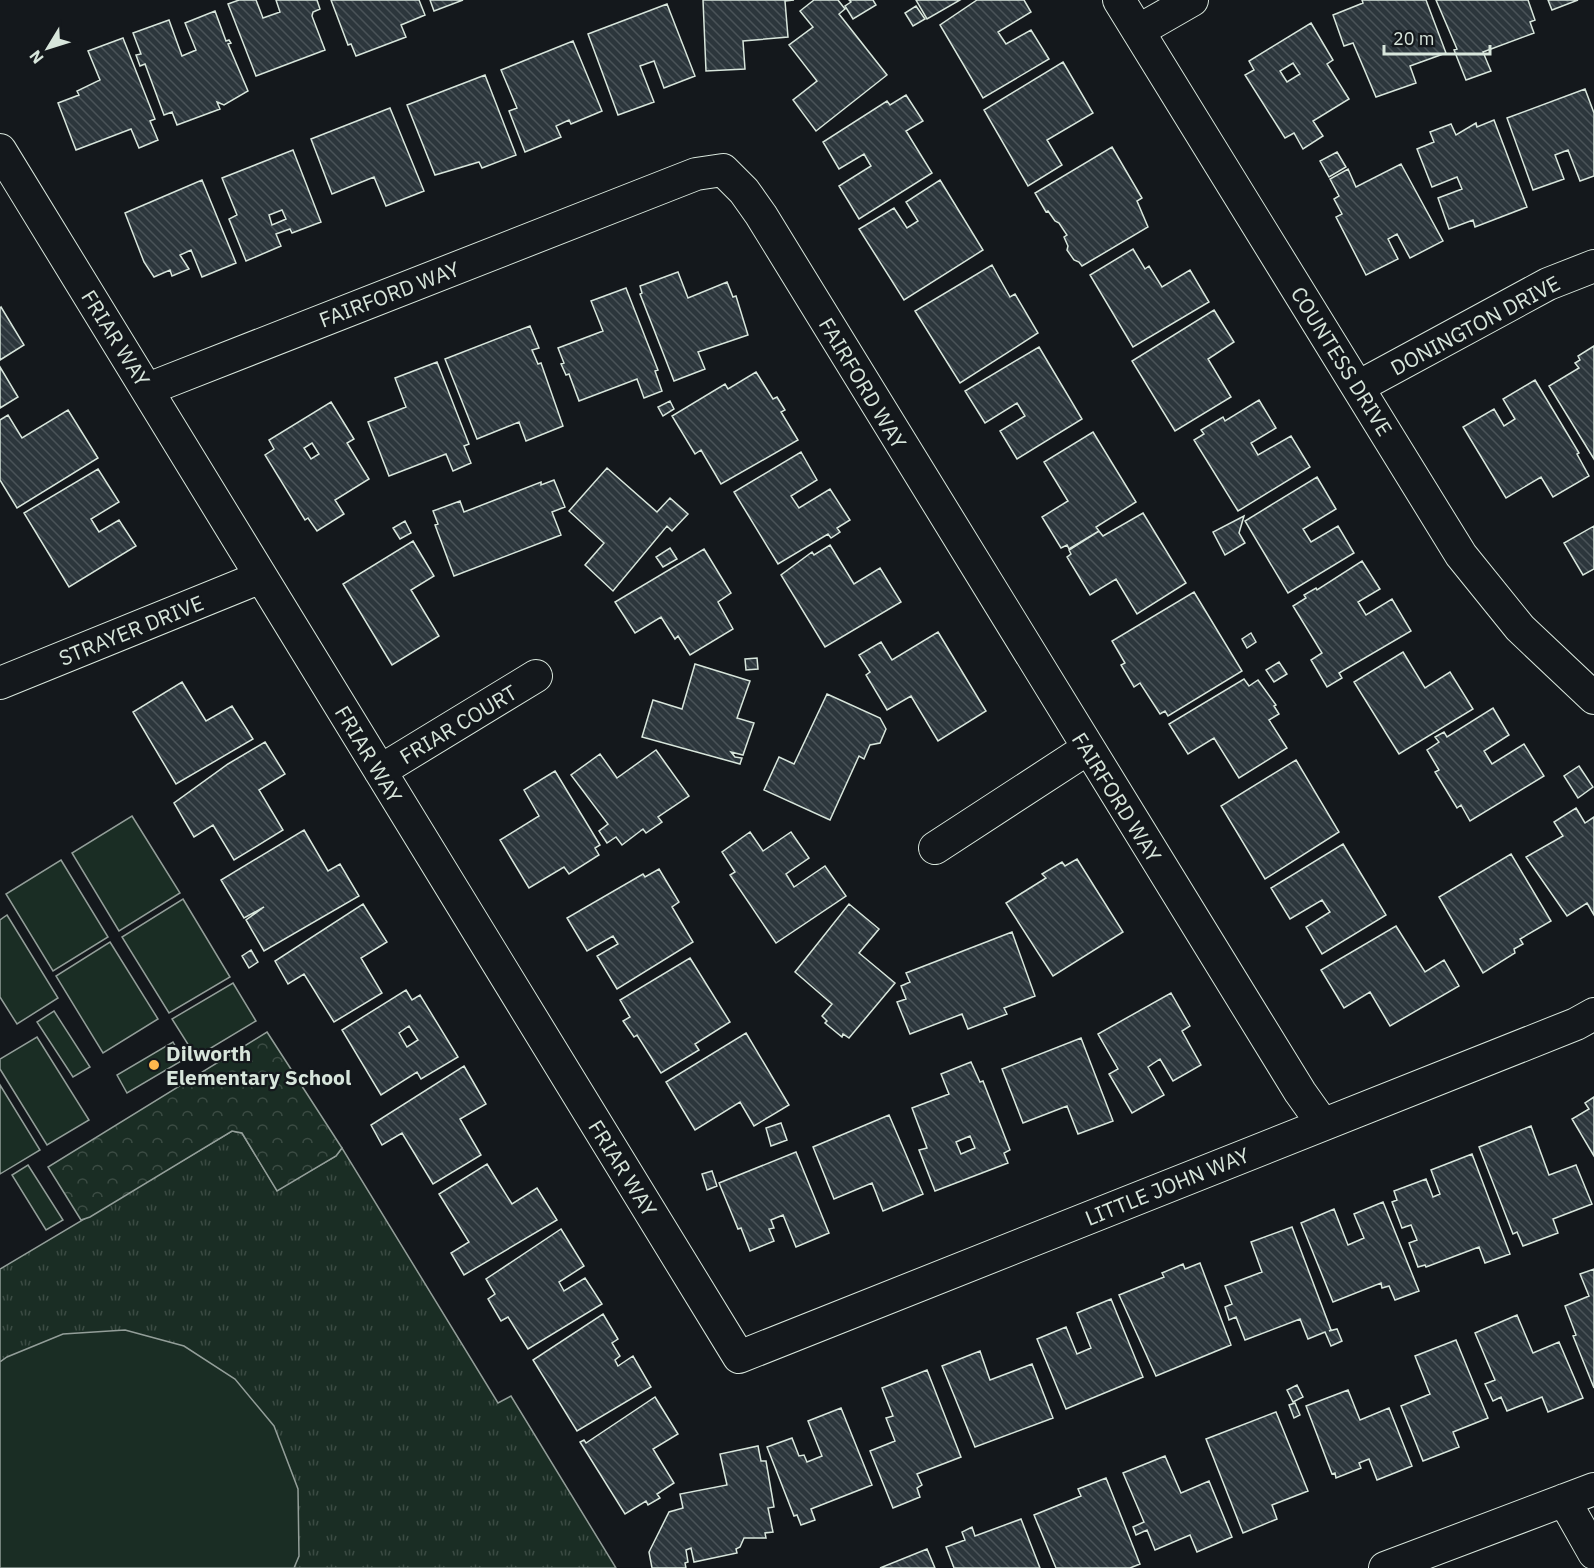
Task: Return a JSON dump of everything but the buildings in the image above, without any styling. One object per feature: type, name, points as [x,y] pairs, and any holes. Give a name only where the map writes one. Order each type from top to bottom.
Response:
[{"type":"street","name":"COUNTESS DRIVE","points":[[1119,0],[1461,555],[1520,628],[1594,698]]},
{"type":"street","points":[[1138,31],[1192,0]]},
{"type":"street","name":"FRIAR WAY","points":[[0,150],[739,1357]]},
{"type":"street","name":"FAIRFORD WAY","points":[[148,389],[696,174],[723,170],[744,191],[761,215],[1087,749],[1300,1092],[1322,1123]]},
{"type":"street","name":"DONINGTON DRIVE","points":[[1358,387],[1548,284],[1594,266]]},
{"type":"street","name":"STRAYER DRIVE","points":[[0,683],[261,576]]},
{"type":"street","name":"FRIAR COURT","points":[[380,771],[536,676]]},
{"type":"street","points":[[935,848],[1087,749]]},
{"type":"street","name":"LITTLE JOHN WAY","points":[[739,1357],[1322,1123],[1576,1024],[1594,1014]]},
{"type":"street","points":[[1384,1568],[1594,1489]]},
{"type":"street","points":[[1564,1500],[1594,1553]]},
{"type":"green space","points":[[132,816],[180,893],[119,931],[72,853]]},
{"type":"green space","points":[[61,860],[108,937],[53,971],[6,894]]},
{"type":"green space","points":[[183,899],[230,977],[169,1013],[122,937]]},
{"type":"green space","points":[[7,915],[58,998],[17,1024],[0,997],[0,920]]},
{"type":"green space","points":[[110,942],[158,1019],[103,1053],[56,976]]},
{"type":"green space","points":[[233,983],[256,1021],[196,1057],[172,1019]]},
{"type":"green space","points":[[54,1011],[90,1067],[73,1077],[37,1022]]},
{"type":"green space","points":[[267,1032],[342,1148],[336,1156],[277,1191],[242,1133],[232,1131],[90,1217],[81,1220],[48,1167]]},
{"type":"green space","points":[[37,1037],[89,1120],[47,1145],[0,1069],[0,1059]]},
{"type":"green space","points":[[173,1042],[183,1060],[127,1093],[117,1075]]},
{"type":"green space","points":[[0,1085],[40,1150],[0,1174]]},
{"type":"green space","name":"Dilworth Elementary School","points":[[232,1131],[242,1133],[277,1190],[336,1156],[342,1148],[498,1403],[511,1396],[616,1568],[0,1568],[0,1269]]},
{"type":"green space","points":[[28,1165],[63,1220],[46,1230],[12,1175]]},
{"type":"green space","points":[[125,1330],[184,1346],[235,1379],[274,1426],[298,1489],[299,1556],[294,1568],[0,1568],[0,1362],[63,1334]]},
{"type":"place","name":"Dilworth Elementary School","points":[[154,1065]]}]
